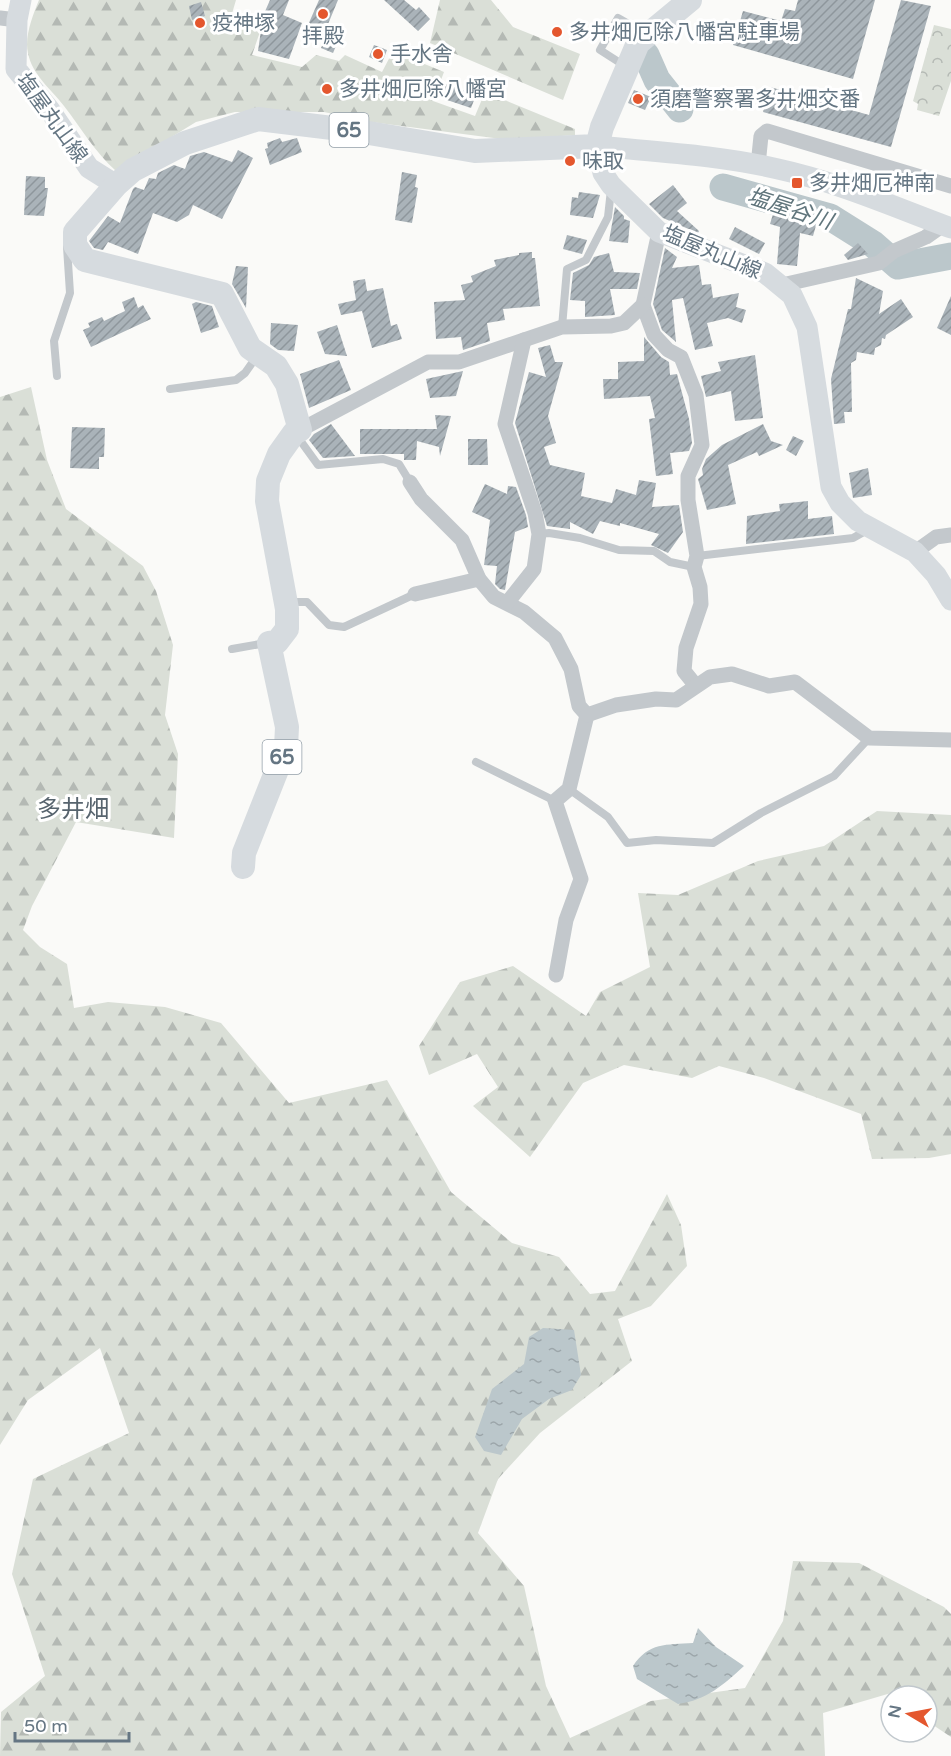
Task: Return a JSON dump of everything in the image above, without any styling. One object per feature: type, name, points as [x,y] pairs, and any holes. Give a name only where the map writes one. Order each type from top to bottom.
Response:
[{"type":"main road","points":[[597,146],[626,67],[638,43],[690,0]]},
{"type":"main road","name":"65","points":[[75,232],[116,185],[133,170],[184,143],[258,119],[357,131],[475,151],[597,146]]},
{"type":"main road","points":[[75,232],[75,245],[86,260],[222,294],[250,348],[276,366],[287,384],[297,431],[279,454],[268,481],[267,501],[286,602],[287,629],[277,642],[269,643]]},
{"type":"main road","name":"65","points":[[243,867],[244,853],[286,747],[287,727],[269,643]]},
{"type":"street","name":"塩屋丸山線","points":[[12,13],[16,69],[49,109],[88,168],[116,185]]},
{"type":"street","points":[[758,165],[761,136],[768,131],[951,186]]},
{"type":"street","name":"塩屋丸山線","points":[[597,146],[603,173],[611,185],[659,232],[765,273],[782,285],[798,305],[807,327],[831,487],[840,503],[858,521],[915,552],[936,575],[951,600]]},
{"type":"street","points":[[597,146],[705,156],[758,165],[828,182],[947,227]]},
{"type":"street","points":[[782,285],[879,263],[894,251],[947,227]]},
{"type":"street","points":[[659,232],[644,305],[654,336],[668,350],[681,357],[696,395],[702,445],[688,476],[688,500],[701,604],[686,648],[684,671],[696,686]]},
{"type":"street","points":[[297,431],[428,362],[459,362],[562,327],[611,326],[624,323],[644,305]]},
{"type":"street","points":[[507,603],[534,570],[539,534],[535,513],[505,424],[524,340]]},
{"type":"street","points":[[410,482],[421,499],[462,540],[480,579],[494,597],[525,612],[555,638],[571,669],[579,706],[587,715]]},
{"type":"street","points":[[915,552],[936,537],[951,535]]},
{"type":"street","points":[[415,594],[480,579]]},
{"type":"street","points":[[587,715],[616,705],[656,699],[676,700],[710,676],[732,674],[769,686],[795,682],[869,738],[951,740]]},
{"type":"street","points":[[556,975],[566,920],[581,879],[555,801],[569,789],[587,715]]},
{"type":"lane","points":[[562,327],[567,269],[586,260],[608,218],[611,185]]},
{"type":"lane","points":[[57,376],[54,341],[70,293],[67,247],[75,232]]},
{"type":"lane","points":[[170,389],[236,380],[245,373],[257,355]]},
{"type":"lane","points":[[297,431],[318,465],[383,459],[399,464],[410,482]]},
{"type":"lane","points":[[539,534],[549,533],[580,538],[619,550],[654,551],[670,562],[696,562],[854,538],[872,527]]},
{"type":"lane","points":[[286,602],[299,600],[307,602],[329,625],[344,627],[415,594]]},
{"type":"lane","points":[[232,649],[269,643]]},
{"type":"lane","points":[[569,789],[608,817],[627,843],[656,840],[713,843],[761,813],[834,776],[869,738]]},
{"type":"lane","points":[[476,762],[555,801]]},
{"type":"green space","points":[[39,0],[236,0],[231,17],[262,26],[252,55],[302,67],[316,55],[339,61],[345,55],[382,72],[393,51],[444,72],[433,101],[475,116],[485,92],[575,129],[575,135],[509,140],[371,122],[324,112],[235,112],[196,122],[116,171],[43,82],[30,61],[27,47],[28,33]]},
{"type":"green space","points":[[440,0],[491,0],[513,27],[580,54],[563,100],[430,43]]},
{"type":"green space","points":[[934,25],[951,29],[951,81],[939,116],[917,110],[918,104],[913,101]]},
{"type":"green space","points":[[31,387],[47,460],[66,509],[143,566],[156,591],[173,645],[165,715],[178,754],[174,838],[76,822],[32,906],[23,930],[40,947],[67,964],[74,1008],[108,1002],[165,1007],[221,1023],[289,1103],[387,1080],[451,1192],[512,1243],[559,1257],[590,1294],[615,1291],[667,1194],[681,1225],[687,1266],[651,1306],[618,1319],[632,1361],[540,1433],[498,1479],[478,1533],[524,1586],[546,1686],[570,1738],[651,1701],[745,1688],[783,1621],[793,1561],[859,1563],[944,1607],[951,1614],[951,1737],[939,1729],[939,1684],[879,1684],[879,1697],[823,1713],[825,1756],[0,1756],[1,1712],[45,1676],[12,1574],[33,1479],[129,1433],[100,1348],[28,1400],[0,1445],[0,397]]},
{"type":"green space","points":[[877,811],[951,815],[951,1154],[929,1158],[872,1159],[861,1114],[764,1078],[719,1066],[692,1078],[624,1065],[583,1083],[530,1157],[473,1106],[498,1087],[477,1054],[429,1075],[419,1046],[460,982],[513,966],[586,1016],[600,992],[650,967],[638,893],[678,895],[758,861],[824,846]]},
{"type":"water","points":[[543,1328],[574,1330],[581,1375],[572,1390],[549,1399],[522,1419],[501,1455],[484,1451],[475,1437],[492,1389],[524,1364],[529,1337]]},
{"type":"water","points":[[698,1628],[716,1647],[744,1666],[706,1695],[678,1704],[637,1679],[633,1666],[639,1658],[659,1646],[693,1643]]},
{"type":"building","points":[[270,0],[289,0],[283,15],[302,23],[289,59],[258,51],[263,16]]},
{"type":"building","name":"拝殿","points":[[319,0],[338,0],[321,41],[304,34]]},
{"type":"building","points":[[384,0],[404,0],[416,10],[419,7],[430,19],[418,31]]},
{"type":"building","points":[[798,0],[875,0],[853,79],[733,45],[743,11],[781,21],[785,9],[795,11]]},
{"type":"building","points":[[901,0],[931,6],[891,147],[763,112],[770,87],[869,115]]},
{"type":"building","points":[[201,2],[205,16],[192,20],[189,6]]},
{"type":"building","points":[[327,34],[339,39],[333,53],[321,48]]},
{"type":"building","name":"手水舎","points":[[374,45],[387,50],[382,63],[369,57]]},
{"type":"building","points":[[443,83],[476,95],[471,108],[438,97]]},
{"type":"building","points":[[634,90],[651,97],[645,110],[628,103]]},
{"type":"building","points":[[280,138],[282,142],[297,138],[302,152],[270,165],[265,149],[268,148],[267,143]]},
{"type":"building","points":[[238,150],[253,158],[222,219],[193,205],[189,215],[177,222],[153,213],[138,254],[108,242],[103,250],[94,248],[89,241],[108,216],[120,223],[133,189],[135,187],[144,190],[149,178],[156,179],[158,173],[174,165],[185,169],[190,156],[204,152],[232,162]]},
{"type":"building","points":[[402,172],[417,175],[415,187],[418,188],[412,223],[395,220]]},
{"type":"building","points":[[26,176],[45,177],[45,188],[48,188],[44,216],[24,215]]},
{"type":"building","points":[[673,185],[687,203],[677,211],[699,231],[698,233],[663,218],[649,204]]},
{"type":"building","points":[[579,192],[600,195],[593,218],[570,215],[572,197],[578,198]]},
{"type":"building","points":[[615,207],[624,219],[630,221],[628,243],[609,241]]},
{"type":"building","points":[[773,214],[817,222],[813,236],[800,233],[797,266],[777,264],[780,227],[770,224]]},
{"type":"building","points":[[735,227],[765,243],[759,254],[729,239]]},
{"type":"building","points":[[567,235],[587,240],[582,254],[563,249]]},
{"type":"building","points":[[858,243],[868,254],[848,260],[844,255]]},
{"type":"building","points":[[665,248],[677,257],[672,268],[699,265],[702,285],[711,284],[713,298],[739,293],[736,307],[746,310],[742,323],[728,318],[707,323],[713,346],[695,350],[683,298],[672,300],[676,342],[662,330],[653,304]]},
{"type":"building","points":[[532,252],[532,258],[535,258],[540,306],[503,309],[505,320],[487,323],[490,341],[463,350],[461,337],[436,339],[434,302],[465,300],[461,285],[473,282],[471,276],[496,266],[494,260]]},
{"type":"building","points":[[609,253],[614,272],[640,273],[637,289],[610,289],[615,315],[585,317],[585,301],[570,300],[573,273],[589,265],[594,257]]},
{"type":"building","points":[[236,266],[248,267],[246,308],[232,284]]},
{"type":"building","points":[[856,278],[883,291],[879,314],[901,299],[913,317],[886,335],[885,339],[882,338],[881,345],[875,348],[874,355],[857,352],[856,360],[851,363],[852,412],[844,412],[845,423],[834,424],[831,379],[848,309],[851,309]]},
{"type":"building","points":[[365,279],[367,291],[383,288],[391,326],[397,324],[402,339],[372,348],[362,311],[341,315],[338,304],[356,300],[353,281]]},
{"type":"building","points":[[951,296],[951,335],[937,328]]},
{"type":"building","points":[[134,297],[138,308],[143,305],[151,319],[91,347],[83,330],[90,327],[88,323],[102,317],[104,321],[125,311],[122,302]]},
{"type":"building","points":[[196,302],[212,306],[219,327],[201,333],[192,304]]},
{"type":"building","points":[[271,323],[298,325],[294,351],[278,350],[270,344]]},
{"type":"building","points":[[337,325],[347,356],[325,354],[317,332]]},
{"type":"building","points":[[644,337],[661,357],[669,362],[670,375],[677,374],[689,419],[692,443],[689,451],[670,453],[673,474],[656,476],[649,419],[655,418],[650,396],[604,399],[603,379],[618,379],[618,362],[644,361]]},
{"type":"building","points":[[550,345],[555,362],[563,362],[548,416],[556,443],[544,447],[550,465],[585,473],[581,496],[612,503],[616,489],[636,495],[639,480],[656,483],[652,507],[679,505],[683,532],[668,553],[651,545],[659,534],[620,523],[620,526],[600,521],[593,534],[570,522],[570,529],[547,526],[515,423],[529,372],[546,377],[538,348]]},
{"type":"building","points":[[755,355],[763,418],[735,421],[731,391],[706,397],[701,376],[721,371],[718,362]]},
{"type":"building","points":[[339,360],[351,390],[309,408],[300,374]]},
{"type":"building","points":[[463,371],[456,396],[430,398],[426,379]]},
{"type":"building","points":[[435,415],[451,416],[440,456],[439,447],[417,441],[416,460],[404,460],[404,454],[360,454],[360,429],[437,429]]},
{"type":"building","points":[[331,424],[355,456],[323,458],[309,440],[314,434]]},
{"type":"building","points":[[763,424],[771,441],[783,445],[759,456],[757,452],[728,465],[736,504],[707,510],[698,479],[703,475],[702,469],[706,459],[722,445]]},
{"type":"building","points":[[72,427],[105,428],[104,457],[99,457],[99,469],[70,468]]},
{"type":"building","points":[[793,436],[804,441],[796,456],[786,450]]},
{"type":"building","points":[[468,439],[487,439],[488,465],[468,465]]},
{"type":"building","points":[[868,468],[872,495],[853,498],[849,473]]},
{"type":"building","points":[[485,484],[507,494],[508,486],[516,487],[526,515],[528,527],[515,532],[505,590],[495,584],[497,566],[484,565],[490,520],[472,512]]},
{"type":"building","points":[[808,501],[808,519],[832,516],[834,534],[746,544],[747,516],[780,511],[779,504]]},
{"type":"waterway","name":"塩屋谷川","points":[[646,55],[657,80],[680,109]]},
{"type":"waterway","name":"塩屋谷川","points":[[723,187],[830,217],[873,244],[898,266],[951,256]]},
{"type":"place","name":"拝殿","points":[[323,14]]},
{"type":"place","name":"疫神塚","points":[[200,23]]},
{"type":"place","name":"多井畑厄除八幡宮駐車場","points":[[557,32]]},
{"type":"place","name":"手水舎","points":[[378,54]]},
{"type":"place","name":"多井畑厄除八幡宮","points":[[327,89]]},
{"type":"place","name":"須磨警察署多井畑交番","points":[[638,99]]},
{"type":"place","name":"味取","points":[[570,161]]},
{"type":"place","name":"多井畑厄神南","points":[[797,183]]},
{"type":"district","name":"多井畑","points":[[73,809]]}]
